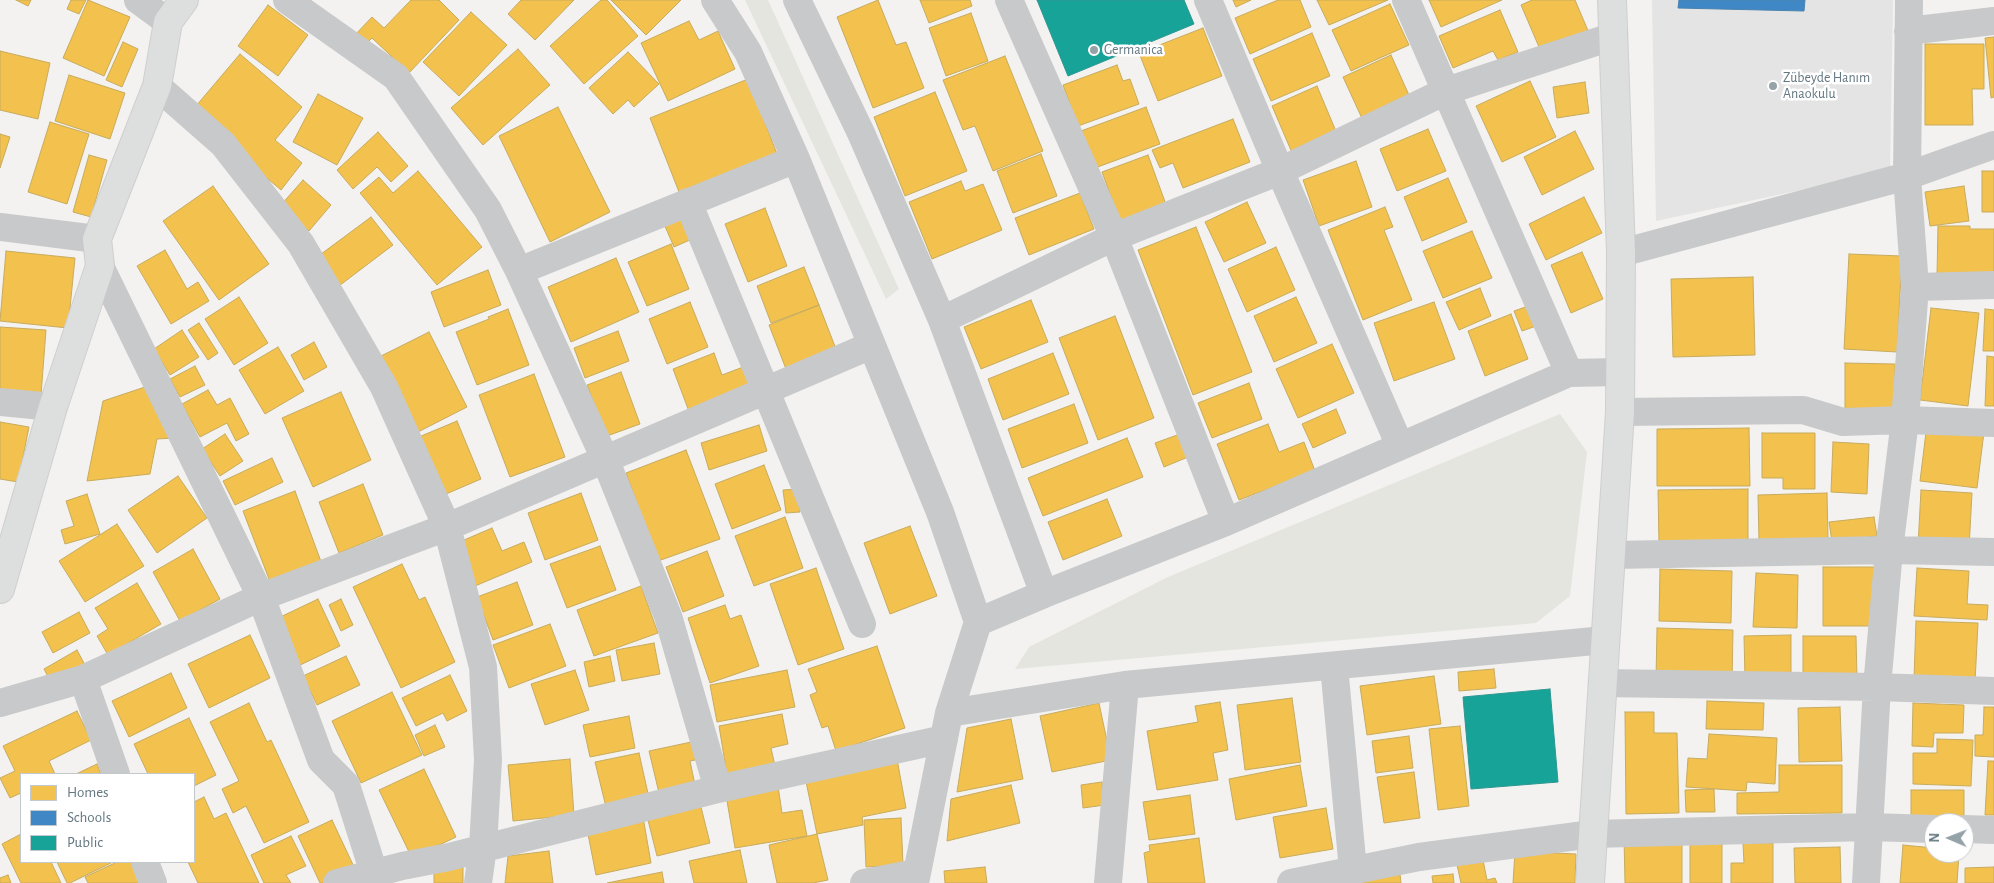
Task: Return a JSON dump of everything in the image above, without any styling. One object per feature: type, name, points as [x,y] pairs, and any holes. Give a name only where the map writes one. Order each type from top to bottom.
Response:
[{"type":"street","points":[[138,0],[168,22]]},
{"type":"street","points":[[184,0],[168,22],[157,86],[97,239],[100,266],[261,597],[321,760],[346,785],[374,873]]},
{"type":"street","points":[[287,0],[396,77],[488,210],[519,271],[605,459],[668,616],[718,789]]},
{"type":"street","points":[[715,0],[748,52],[796,159],[940,512],[978,622],[946,726],[916,878],[864,883]]},
{"type":"street","points":[[797,0],[861,133],[942,320],[1044,594]]},
{"type":"street","points":[[1009,0],[1114,237],[1226,522]]},
{"type":"street","points":[[1208,0],[1400,446]]},
{"type":"street","points":[[1406,0],[1569,373]]},
{"type":"street","points":[[1590,883],[1620,412],[1621,253],[1612,0]]},
{"type":"street","points":[[1866,883],[1877,687],[1889,550],[1905,420],[1915,287],[1907,176],[1909,0]]},
{"type":"street","points":[[1908,31],[1994,21]]},
{"type":"street","points":[[942,320],[1114,237],[1280,171],[1446,91],[1614,36]]},
{"type":"street","points":[[157,86],[223,144],[301,244],[384,387],[447,527],[482,667],[488,760],[483,847],[478,883]]},
{"type":"street","points":[[1621,253],[1907,176],[1994,146]]},
{"type":"street","points":[[519,271],[796,159]]},
{"type":"street","points":[[688,202],[862,624]]},
{"type":"street","points":[[0,227],[97,239]]},
{"type":"street","points":[[0,589],[53,408],[100,266]]},
{"type":"street","points":[[1915,287],[1994,285]]},
{"type":"street","points":[[0,703],[83,679],[261,597],[447,527],[872,345]]},
{"type":"street","points":[[978,622],[1226,522],[1569,373],[1620,372]]},
{"type":"street","points":[[0,402],[53,408]]},
{"type":"street","points":[[1620,412],[1803,410],[1843,422],[1905,420],[1994,423]]},
{"type":"street","points":[[1611,555],[1889,550],[1994,552]]},
{"type":"street","points":[[338,883],[374,873],[450,857],[483,847],[718,789],[946,726],[1125,685],[1606,640]]},
{"type":"street","points":[[1334,666],[1353,870]]},
{"type":"street","points":[[83,679],[116,773]]},
{"type":"street","points":[[1602,683],[1877,687],[1994,691]]},
{"type":"street","points":[[1108,883],[1125,685]]},
{"type":"street","points":[[1291,883],[1419,857],[1592,834],[1869,827],[1924,829]]},
{"type":"street","points":[[1974,829],[1994,830]]},
{"type":"street","points":[[146,863],[153,883]]},
{"type":"shaded area","points":[[745,0],[768,0],[899,289],[886,299]]},
{"type":"shaded area","name":"Zübeyde Hanım Anaokulu","points":[[1652,0],[1893,0],[1890,171],[1656,221]]},
{"type":"shaded area","points":[[1560,414],[1587,452],[1570,596],[1536,623],[1015,669],[1029,647],[1168,577]]},
{"type":"building: Homes","points":[[16,0],[31,0],[28,6]]},
{"type":"building: Homes","points":[[71,0],[86,0],[79,14],[67,9]]},
{"type":"building: Homes","points":[[88,0],[130,17],[104,76],[63,58]]},
{"type":"building: Homes","points":[[411,0],[439,0],[459,20],[409,73],[372,38],[363,47],[353,37],[372,17],[384,28]]},
{"type":"building: Homes","points":[[521,0],[574,0],[535,40],[508,14]]},
{"type":"building: Homes","points":[[601,0],[607,0],[638,36],[584,84],[550,46]]},
{"type":"building: Homes","points":[[611,0],[681,0],[646,35]]},
{"type":"building: Homes","points":[[878,0],[896,45],[906,42],[924,88],[873,108],[837,17]]},
{"type":"building: Homes","points":[[920,0],[970,0],[972,6],[929,23]]},
{"type":"building: Homes","points":[[1233,0],[1251,0],[1236,7]]},
{"type":"building: Homes","points":[[1278,0],[1300,0],[1311,27],[1250,54],[1235,18]]},
{"type":"building: Homes","points":[[1317,0],[1388,0],[1329,25]]},
{"type":"building: Homes","points":[[1429,0],[1502,0],[1441,27]]},
{"type":"building: Homes","points":[[1532,0],[1575,0],[1589,33],[1542,54],[1521,5]]},
{"type":"building: Homes","points":[[1390,4],[1409,45],[1351,71],[1332,30]]},
{"type":"building: Homes","points":[[268,5],[308,35],[278,76],[238,46]]},
{"type":"building: Homes","points":[[1500,10],[1518,52],[1498,60],[1493,51],[1453,68],[1439,36]]},
{"type":"building: Homes","points":[[471,12],[507,45],[459,96],[423,62]]},
{"type":"building: Homes","points":[[971,13],[988,61],[946,76],[929,28]]},
{"type":"building: Homes","points":[[689,21],[699,40],[718,31],[735,69],[668,101],[641,43]]},
{"type":"building: Homes","points":[[1203,28],[1222,76],[1158,101],[1139,53]]},
{"type":"building: Homes","points":[[1312,33],[1330,76],[1271,101],[1253,59]]},
{"type":"building: Homes","points":[[1994,37],[1994,97],[1991,98],[1985,38]]},
{"type":"building: Homes","points":[[123,42],[138,49],[122,87],[106,80]]},
{"type":"building: Homes","points":[[1925,44],[1984,44],[1984,89],[1972,89],[1973,125],[1925,125]]},
{"type":"building: Homes","points":[[518,49],[550,85],[483,145],[451,108]]},
{"type":"building: Homes","points":[[0,51],[50,63],[38,119],[0,110]]},
{"type":"building: Homes","points":[[628,52],[659,84],[634,107],[628,100],[613,114],[589,88]]},
{"type":"building: Homes","points":[[240,54],[302,107],[275,140],[302,163],[281,190],[190,113]]},
{"type":"building: Homes","points":[[1391,55],[1413,104],[1365,125],[1343,77]]},
{"type":"building: Homes","points":[[1005,56],[1043,151],[993,171],[975,126],[963,130],[943,80]]},
{"type":"building: Homes","points":[[1117,65],[1123,81],[1130,79],[1139,104],[1078,126],[1063,85]]},
{"type":"building: Homes","points":[[69,75],[125,93],[110,139],[55,121]]},
{"type":"building: Homes","points":[[748,79],[779,159],[681,197],[650,118]]},
{"type":"building: Homes","points":[[1530,81],[1556,137],[1502,162],[1476,106]]},
{"type":"building: Homes","points":[[1585,82],[1589,113],[1557,118],[1553,87]]},
{"type":"building: Homes","points":[[1317,86],[1338,136],[1293,155],[1272,106]]},
{"type":"building: Homes","points":[[935,92],[967,171],[905,196],[874,117]]},
{"type":"building: Homes","points":[[318,94],[363,118],[337,165],[293,142]]},
{"type":"building: Homes","points":[[558,107],[610,212],[550,242],[499,136]]},
{"type":"building: Homes","points":[[1146,107],[1160,144],[1095,168],[1081,131]]},
{"type":"building: Homes","points":[[1233,119],[1250,162],[1183,188],[1173,163],[1160,168],[1152,150]]},
{"type":"building: Homes","points":[[50,122],[89,134],[67,204],[28,192]]},
{"type":"building: Homes","points":[[1428,129],[1446,171],[1397,191],[1380,149]]},
{"type":"building: Homes","points":[[1575,131],[1594,169],[1542,195],[1524,157]]},
{"type":"building: Homes","points":[[378,132],[408,166],[391,182],[377,167],[353,189],[337,170]]},
{"type":"building: Homes","points":[[0,134],[10,137],[0,168]]},
{"type":"building: Homes","points":[[1041,154],[1057,196],[1013,213],[997,171]]},
{"type":"building: Homes","points":[[89,155],[107,160],[91,217],[73,212]]},
{"type":"building: Homes","points":[[1148,155],[1168,210],[1122,227],[1102,172]]},
{"type":"building: Homes","points":[[1356,161],[1372,207],[1319,226],[1303,180]]},
{"type":"building: Homes","points":[[418,171],[482,247],[437,285],[360,193],[379,177],[393,193]]},
{"type":"building: Homes","points":[[1982,171],[1994,171],[1994,212],[1982,212]]},
{"type":"building: Homes","points":[[1448,178],[1467,222],[1422,241],[1404,197]]},
{"type":"building: Homes","points":[[303,180],[331,205],[309,231],[280,206]]},
{"type":"building: Homes","points":[[961,181],[965,191],[983,184],[1002,230],[932,259],[909,202]]},
{"type":"building: Homes","points":[[213,186],[269,264],[219,300],[163,221]]},
{"type":"building: Homes","points":[[1964,186],[1969,221],[1930,226],[1925,192]]},
{"type":"building: Homes","points":[[1080,193],[1094,229],[1029,255],[1015,218]]},
{"type":"building: Homes","points":[[1584,197],[1602,233],[1546,260],[1529,224]]},
{"type":"building: Homes","points":[[1247,202],[1266,243],[1224,262],[1205,222]]},
{"type":"building: Homes","points":[[1385,207],[1393,227],[1384,230],[1412,300],[1363,320],[1328,230]]},
{"type":"building: Homes","points":[[765,208],[787,266],[748,282],[725,224]]},
{"type":"building: Homes","points":[[371,217],[393,245],[335,289],[313,260]]},
{"type":"building: Homes","points":[[682,217],[692,239],[674,247],[664,224]]},
{"type":"building: Homes","points":[[1938,226],[1970,226],[1970,229],[1994,229],[1994,276],[1937,275]]},
{"type":"building: Homes","points":[[1196,227],[1252,372],[1193,395],[1138,250]]},
{"type":"building: Homes","points":[[1472,231],[1492,278],[1443,298],[1423,251]]},
{"type":"building: Homes","points":[[671,244],[689,289],[647,306],[628,262]]},
{"type":"building: Homes","points":[[1276,247],[1295,290],[1247,312],[1228,269]]},
{"type":"building: Homes","points":[[165,250],[187,289],[198,282],[209,301],[171,324],[137,266]]},
{"type":"building: Homes","points":[[6,251],[75,258],[68,328],[0,321]]},
{"type":"building: Homes","points":[[1582,252],[1603,299],[1571,313],[1551,265]]},
{"type":"building: Homes","points":[[1849,254],[1902,256],[1897,352],[1844,349]]},
{"type":"building: Homes","points":[[616,258],[639,312],[571,342],[548,287]]},
{"type":"building: Homes","points":[[804,267],[819,305],[771,323],[757,286]]},
{"type":"building: Homes","points":[[488,270],[501,305],[444,327],[431,292]]},
{"type":"building: Homes","points":[[1753,277],[1755,355],[1673,357],[1671,279]]},
{"type":"building: Homes","points":[[1480,288],[1491,316],[1459,330],[1446,302]]},
{"type":"building: Homes","points":[[239,297],[268,343],[234,365],[205,319]]},
{"type":"building: Homes","points":[[1296,297],[1317,343],[1274,362],[1254,316]]},
{"type":"building: Homes","points":[[1031,300],[1048,342],[981,369],[964,327]]},
{"type":"building: Homes","points":[[690,302],[708,347],[667,364],[649,319]]},
{"type":"building: Homes","points":[[1434,302],[1455,359],[1394,381],[1374,323]]},
{"type":"building: Homes","points":[[819,305],[836,349],[786,369],[769,325]]},
{"type":"building: Homes","points":[[1531,305],[1539,325],[1522,331],[1514,311]]},
{"type":"building: Homes","points":[[1931,308],[1979,313],[1968,406],[1920,400]]},
{"type":"building: Homes","points":[[508,309],[529,365],[477,385],[456,332]]},
{"type":"building: Homes","points":[[1985,309],[1994,310],[1994,351],[1983,351]]},
{"type":"building: Homes","points":[[1511,314],[1528,359],[1485,376],[1468,331]]},
{"type":"building: Homes","points":[[1115,316],[1154,418],[1098,440],[1059,338]]},
{"type":"building: Homes","points":[[199,323],[218,353],[208,360],[188,330]]},
{"type":"building: Homes","points":[[0,327],[46,330],[41,395],[0,392]]},
{"type":"building: Homes","points":[[182,330],[199,357],[170,375],[154,349]]},
{"type":"building: Homes","points":[[618,331],[629,361],[585,378],[574,348]]},
{"type":"building: Homes","points":[[429,332],[467,407],[416,433],[379,357]]},
{"type":"building: Homes","points":[[314,342],[327,367],[304,380],[291,355]]},
{"type":"building: Homes","points":[[1332,344],[1354,393],[1298,418],[1276,369]]},
{"type":"building: Homes","points":[[278,347],[304,391],[265,414],[239,370]]},
{"type":"building: Homes","points":[[714,353],[722,375],[743,367],[752,390],[690,414],[673,369]]},
{"type":"building: Homes","points":[[1053,353],[1069,394],[1003,420],[988,379]]},
{"type":"building: Homes","points":[[1987,356],[1994,357],[1994,406],[1985,406]]},
{"type":"building: Homes","points":[[1845,363],[1895,364],[1895,414],[1845,413]]},
{"type":"building: Homes","points":[[195,366],[205,385],[180,397],[170,379]]},
{"type":"building: Homes","points":[[621,372],[640,424],[607,436],[587,385]]},
{"type":"building: Homes","points":[[534,374],[565,457],[510,477],[479,395]]},
{"type":"building: Homes","points":[[1249,383],[1262,419],[1212,438],[1198,403]]},
{"type":"building: Homes","points":[[148,386],[174,438],[157,439],[150,474],[87,481],[103,401]]},
{"type":"building: Homes","points":[[208,390],[217,405],[230,398],[249,434],[236,441],[227,423],[200,437],[182,404]]},
{"type":"building: Homes","points":[[341,392],[371,460],[313,487],[282,418]]},
{"type":"building: Homes","points":[[1074,404],[1088,443],[1022,468],[1008,429]]},
{"type":"building: Homes","points":[[1336,409],[1346,433],[1313,448],[1302,424]]},
{"type":"building: Homes","points":[[457,421],[481,479],[439,497],[414,439]]},
{"type":"building: Homes","points":[[0,422],[29,427],[18,482],[0,479]]},
{"type":"building: Homes","points":[[1268,424],[1279,452],[1304,442],[1315,471],[1239,500],[1217,444]]},
{"type":"building: Homes","points":[[1927,424],[1984,432],[1977,488],[1920,481]]},
{"type":"building: Homes","points":[[759,425],[767,451],[709,470],[701,443]]},
{"type":"building: Homes","points":[[1749,428],[1750,486],[1657,486],[1657,429]]},
{"type":"building: Homes","points":[[1762,433],[1815,433],[1815,489],[1783,489],[1783,478],[1762,478]]},
{"type":"building: Homes","points":[[225,434],[243,461],[220,476],[202,449]]},
{"type":"building: Homes","points":[[1180,434],[1188,457],[1164,467],[1155,443]]},
{"type":"building: Homes","points":[[1127,438],[1143,477],[1043,516],[1028,478]]},
{"type":"building: Homes","points":[[1833,442],[1869,444],[1867,494],[1831,492]]},
{"type":"building: Homes","points":[[686,450],[720,539],[658,561],[626,473]]},
{"type":"building: Homes","points":[[272,458],[283,482],[235,505],[223,481]]},
{"type":"building: Homes","points":[[764,465],[781,510],[732,529],[715,484]]},
{"type":"building: Homes","points":[[178,476],[207,518],[157,553],[128,510]]},
{"type":"building: Homes","points":[[363,484],[383,535],[339,553],[319,502]]},
{"type":"building: Homes","points":[[798,489],[800,512],[786,513],[783,490]]},
{"type":"building: Homes","points":[[1748,489],[1748,543],[1659,544],[1658,490]]},
{"type":"building: Homes","points":[[1921,490],[1972,493],[1969,549],[1918,546]]},
{"type":"building: Homes","points":[[295,491],[323,567],[272,587],[243,511]]},
{"type":"building: Homes","points":[[581,493],[598,540],[545,560],[528,513]]},
{"type":"building: Homes","points":[[1827,493],[1828,539],[1759,541],[1758,495]]},
{"type":"building: Homes","points":[[87,494],[100,534],[65,544],[61,530],[74,526],[66,501]]},
{"type":"building: Homes","points":[[1107,499],[1122,536],[1063,560],[1048,522]]},
{"type":"building: Homes","points":[[785,517],[803,568],[754,586],[735,536]]},
{"type":"building: Homes","points":[[1874,517],[1877,536],[1832,542],[1829,522]]},
{"type":"building: Homes","points":[[117,524],[144,566],[85,602],[59,561]]},
{"type":"building: Homes","points":[[910,526],[937,596],[890,614],[864,543]]},
{"type":"building: Homes","points":[[492,528],[502,551],[524,542],[532,562],[475,586],[457,543]]},
{"type":"building: Homes","points":[[600,546],[616,590],[567,608],[550,564]]},
{"type":"building: Homes","points":[[193,549],[220,599],[180,621],[153,572]]},
{"type":"building: Homes","points":[[707,551],[724,596],[683,612],[666,567]]},
{"type":"building: Homes","points":[[402,564],[419,600],[425,597],[455,662],[401,688],[353,587]]},
{"type":"building: Homes","points":[[1823,567],[1875,567],[1874,626],[1823,626]]},
{"type":"building: Homes","points":[[816,568],[844,649],[798,665],[770,584]]},
{"type":"building: Homes","points":[[1917,568],[1969,571],[1967,604],[1988,605],[1987,620],[1914,616]]},
{"type":"building: Homes","points":[[1660,569],[1732,571],[1731,623],[1659,621]]},
{"type":"building: Homes","points":[[1756,573],[1798,575],[1797,628],[1753,627]]},
{"type":"building: Homes","points":[[517,582],[533,625],[493,640],[477,597]]},
{"type":"building: Homes","points":[[137,583],[161,624],[108,655],[97,636],[108,629],[95,608]]},
{"type":"building: Homes","points":[[641,586],[658,633],[594,656],[577,610]]},
{"type":"building: Homes","points":[[318,599],[340,646],[296,667],[274,620]]},
{"type":"building: Homes","points":[[341,599],[353,625],[341,631],[329,605]]},
{"type":"building: Homes","points":[[725,605],[730,619],[741,615],[759,666],[710,683],[688,618]]},
{"type":"building: Homes","points":[[79,612],[90,633],[53,653],[42,632]]},
{"type":"building: Homes","points":[[1916,621],[1978,623],[1975,682],[1914,679]]},
{"type":"building: Homes","points":[[550,624],[566,666],[509,688],[493,645]]},
{"type":"building: Homes","points":[[1657,628],[1733,630],[1732,682],[1656,680]]},
{"type":"building: Homes","points":[[250,635],[270,678],[209,708],[188,664]]},
{"type":"building: Homes","points":[[1791,635],[1791,678],[1745,679],[1744,636]]},
{"type":"building: Homes","points":[[1803,636],[1856,636],[1857,679],[1803,679]]},
{"type":"building: Homes","points":[[654,643],[660,674],[622,681],[616,650]]},
{"type":"building: Homes","points":[[877,646],[905,728],[836,751],[828,726],[822,728],[810,695],[817,692],[808,669]]},
{"type":"building: Homes","points":[[77,650],[86,667],[53,686],[44,669]]},
{"type":"building: Homes","points":[[346,656],[360,685],[317,705],[303,676]]},
{"type":"building: Homes","points":[[610,656],[615,681],[589,687],[584,662]]},
{"type":"building: Homes","points":[[1494,669],[1496,688],[1459,691],[1458,672]]},
{"type":"building: Homes","points":[[575,670],[589,710],[545,725],[531,684]]},
{"type":"building: Homes","points":[[787,670],[795,707],[717,722],[710,685]]},
{"type":"building: Homes","points":[[171,673],[187,708],[129,737],[112,701]]},
{"type":"building: Homes","points":[[450,675],[467,711],[447,721],[443,713],[416,726],[402,698]]},
{"type":"building: Homes","points":[[1434,676],[1441,724],[1367,735],[1360,686]]},
{"type":"building: Homes","points":[[392,692],[422,755],[361,783],[332,721]]},
{"type":"building: Homes","points":[[1292,698],[1301,762],[1245,770],[1237,705]]},
{"type":"building: Homes","points":[[1707,701],[1764,703],[1763,730],[1706,729]]},
{"type":"building: Homes","points":[[1220,702],[1228,750],[1213,753],[1218,780],[1157,790],[1147,731],[1198,722],[1195,706]]},
{"type":"building: Homes","points":[[249,703],[267,742],[271,740],[309,822],[264,843],[246,806],[233,813],[222,789],[239,781],[210,722]]},
{"type":"building: Homes","points":[[1099,703],[1111,760],[1052,772],[1040,716]]},
{"type":"building: Homes","points":[[1913,703],[1964,705],[1963,733],[1934,733],[1933,747],[1912,746]]},
{"type":"building: Homes","points":[[1840,707],[1842,761],[1799,762],[1798,708]]},
{"type":"building: Homes","points":[[1984,707],[1994,707],[1994,757],[1975,756],[1975,735],[1983,735]]},
{"type":"building: Homes","points":[[77,711],[91,740],[49,761],[55,773],[20,773],[20,793],[10,798],[0,778],[15,771],[3,746]]},
{"type":"building: Homes","points":[[1625,712],[1654,712],[1654,733],[1677,733],[1679,813],[1626,814]]},
{"type":"building: Homes","points":[[782,714],[788,744],[771,748],[775,766],[727,775],[719,726]]},
{"type":"building: Homes","points":[[629,716],[635,748],[590,757],[583,725]]},
{"type":"building: Homes","points":[[189,718],[216,775],[195,786],[195,773],[148,773],[134,744]]},
{"type":"building: Homes","points":[[1011,719],[1023,779],[957,792],[967,728]]},
{"type":"building: Homes","points":[[435,725],[445,747],[424,756],[415,735]]},
{"type":"building: Homes","points":[[1460,726],[1469,806],[1438,810],[1429,729]]},
{"type":"building: Homes","points":[[1709,734],[1777,738],[1775,784],[1747,782],[1746,791],[1686,787],[1688,758],[1707,759]]},
{"type":"building: Homes","points":[[1409,736],[1413,768],[1376,773],[1372,741]]},
{"type":"building: Homes","points":[[1937,739],[1973,740],[1971,786],[1913,784],[1913,753],[1937,753]]},
{"type":"building: Homes","points":[[696,741],[700,759],[690,761],[695,785],[659,793],[649,751]]},
{"type":"building: Homes","points":[[639,753],[649,798],[606,807],[595,762]]},
{"type":"building: Homes","points":[[570,759],[574,815],[513,821],[508,765]]},
{"type":"building: Homes","points":[[897,759],[906,808],[862,817],[863,825],[817,834],[805,777]]},
{"type":"building: Homes","points":[[1988,761],[1994,761],[1994,815],[1985,815]]},
{"type":"building: Homes","points":[[97,764],[101,773],[78,773]]},
{"type":"building: Homes","points":[[1300,765],[1307,806],[1236,820],[1229,779]]},
{"type":"building: Homes","points":[[1779,765],[1842,765],[1842,813],[1737,814],[1737,793],[1779,792]]},
{"type":"building: Homes","points":[[424,769],[456,837],[412,858],[379,790]]},
{"type":"building: Homes","points":[[1414,772],[1420,818],[1384,823],[1377,777]]},
{"type":"building: Homes","points":[[1102,782],[1105,805],[1083,808],[1081,785]]},
{"type":"building: Homes","points":[[1011,785],[1020,823],[947,841],[951,799]]},
{"type":"building: Homes","points":[[778,786],[782,813],[802,810],[807,836],[735,848],[726,795]]},
{"type":"building: Homes","points":[[1714,789],[1715,812],[1686,812],[1685,790]]},
{"type":"building: Homes","points":[[1911,790],[1964,790],[1964,813],[1924,813],[1924,823],[1911,823]]},
{"type":"building: Homes","points":[[1190,795],[1195,834],[1149,840],[1143,802]]},
{"type":"building: Homes","points":[[204,797],[214,819],[226,813],[259,883],[198,883],[188,863],[195,863],[195,802]]},
{"type":"building: Homes","points":[[700,803],[710,843],[657,856],[647,816]]},
{"type":"building: Homes","points":[[1326,808],[1333,849],[1280,858],[1273,817]]},
{"type":"building: Homes","points":[[643,817],[651,863],[596,875],[587,829]]},
{"type":"building: Homes","points":[[901,818],[903,865],[866,867],[864,820]]},
{"type":"building: Homes","points":[[332,820],[355,869],[325,883],[320,883],[298,836]]},
{"type":"building: Homes","points":[[817,834],[828,880],[813,883],[777,883],[769,845]]},
{"type":"building: Homes","points":[[20,835],[20,863],[51,863],[61,883],[21,883],[2,844]]},
{"type":"building: Homes","points":[[291,836],[306,866],[286,875],[291,883],[264,883],[251,855]]},
{"type":"building: Homes","points":[[1624,837],[1682,837],[1682,883],[1625,883]]},
{"type":"building: Homes","points":[[1199,838],[1205,883],[1148,883],[1144,853],[1150,851],[1149,845]]},
{"type":"building: Homes","points":[[1690,838],[1722,838],[1722,883],[1690,883]]},
{"type":"building: Homes","points":[[1743,843],[1773,843],[1773,883],[1731,883],[1731,863],[1744,863]]},
{"type":"building: Homes","points":[[1903,845],[1924,847],[1924,863],[1958,863],[1957,883],[1900,883]]},
{"type":"building: Homes","points":[[1840,847],[1841,883],[1795,883],[1794,848]]},
{"type":"building: Homes","points":[[740,850],[747,883],[694,883],[689,861]]},
{"type":"building: Homes","points":[[549,851],[553,883],[505,883],[508,856]]},
{"type":"building: Homes","points":[[1515,851],[1576,854],[1575,883],[1513,883]]},
{"type":"building: Homes","points":[[1483,860],[1487,880],[1495,878],[1497,883],[1461,883],[1457,865]]},
{"type":"building: Homes","points":[[57,863],[111,863],[70,883],[67,883]]},
{"type":"building: Homes","points":[[115,863],[134,863],[143,883],[88,883],[85,877]]},
{"type":"building: Homes","points":[[434,863],[463,863],[463,883],[434,883]]},
{"type":"building: Homes","points":[[985,867],[987,883],[945,883],[944,871]]},
{"type":"building: Homes","points":[[1994,867],[1994,883],[1965,883],[1965,868]]},
{"type":"building: Homes","points":[[662,872],[664,883],[607,883]]},
{"type":"building: Homes","points":[[1400,874],[1401,883],[1349,883]]},
{"type":"building: Homes","points":[[1453,874],[1454,883],[1433,883],[1432,876]]},
{"type":"building: Homes","points":[[8,875],[11,883],[0,883],[0,878]]},
{"type":"building: Schools","points":[[1679,0],[1805,0],[1804,11],[1678,8]]},
{"type":"building: Public","name":"Germanica","points":[[1037,0],[1184,0],[1194,24],[1068,76]]},
{"type":"building: Public","points":[[1550,689],[1558,782],[1471,789],[1463,697]]},
{"type":"place","name":"Germanica","points":[[1094,50]]},
{"type":"place","name":"Zübeyde Hanım Anaokulu","points":[[1773,86]]}]
